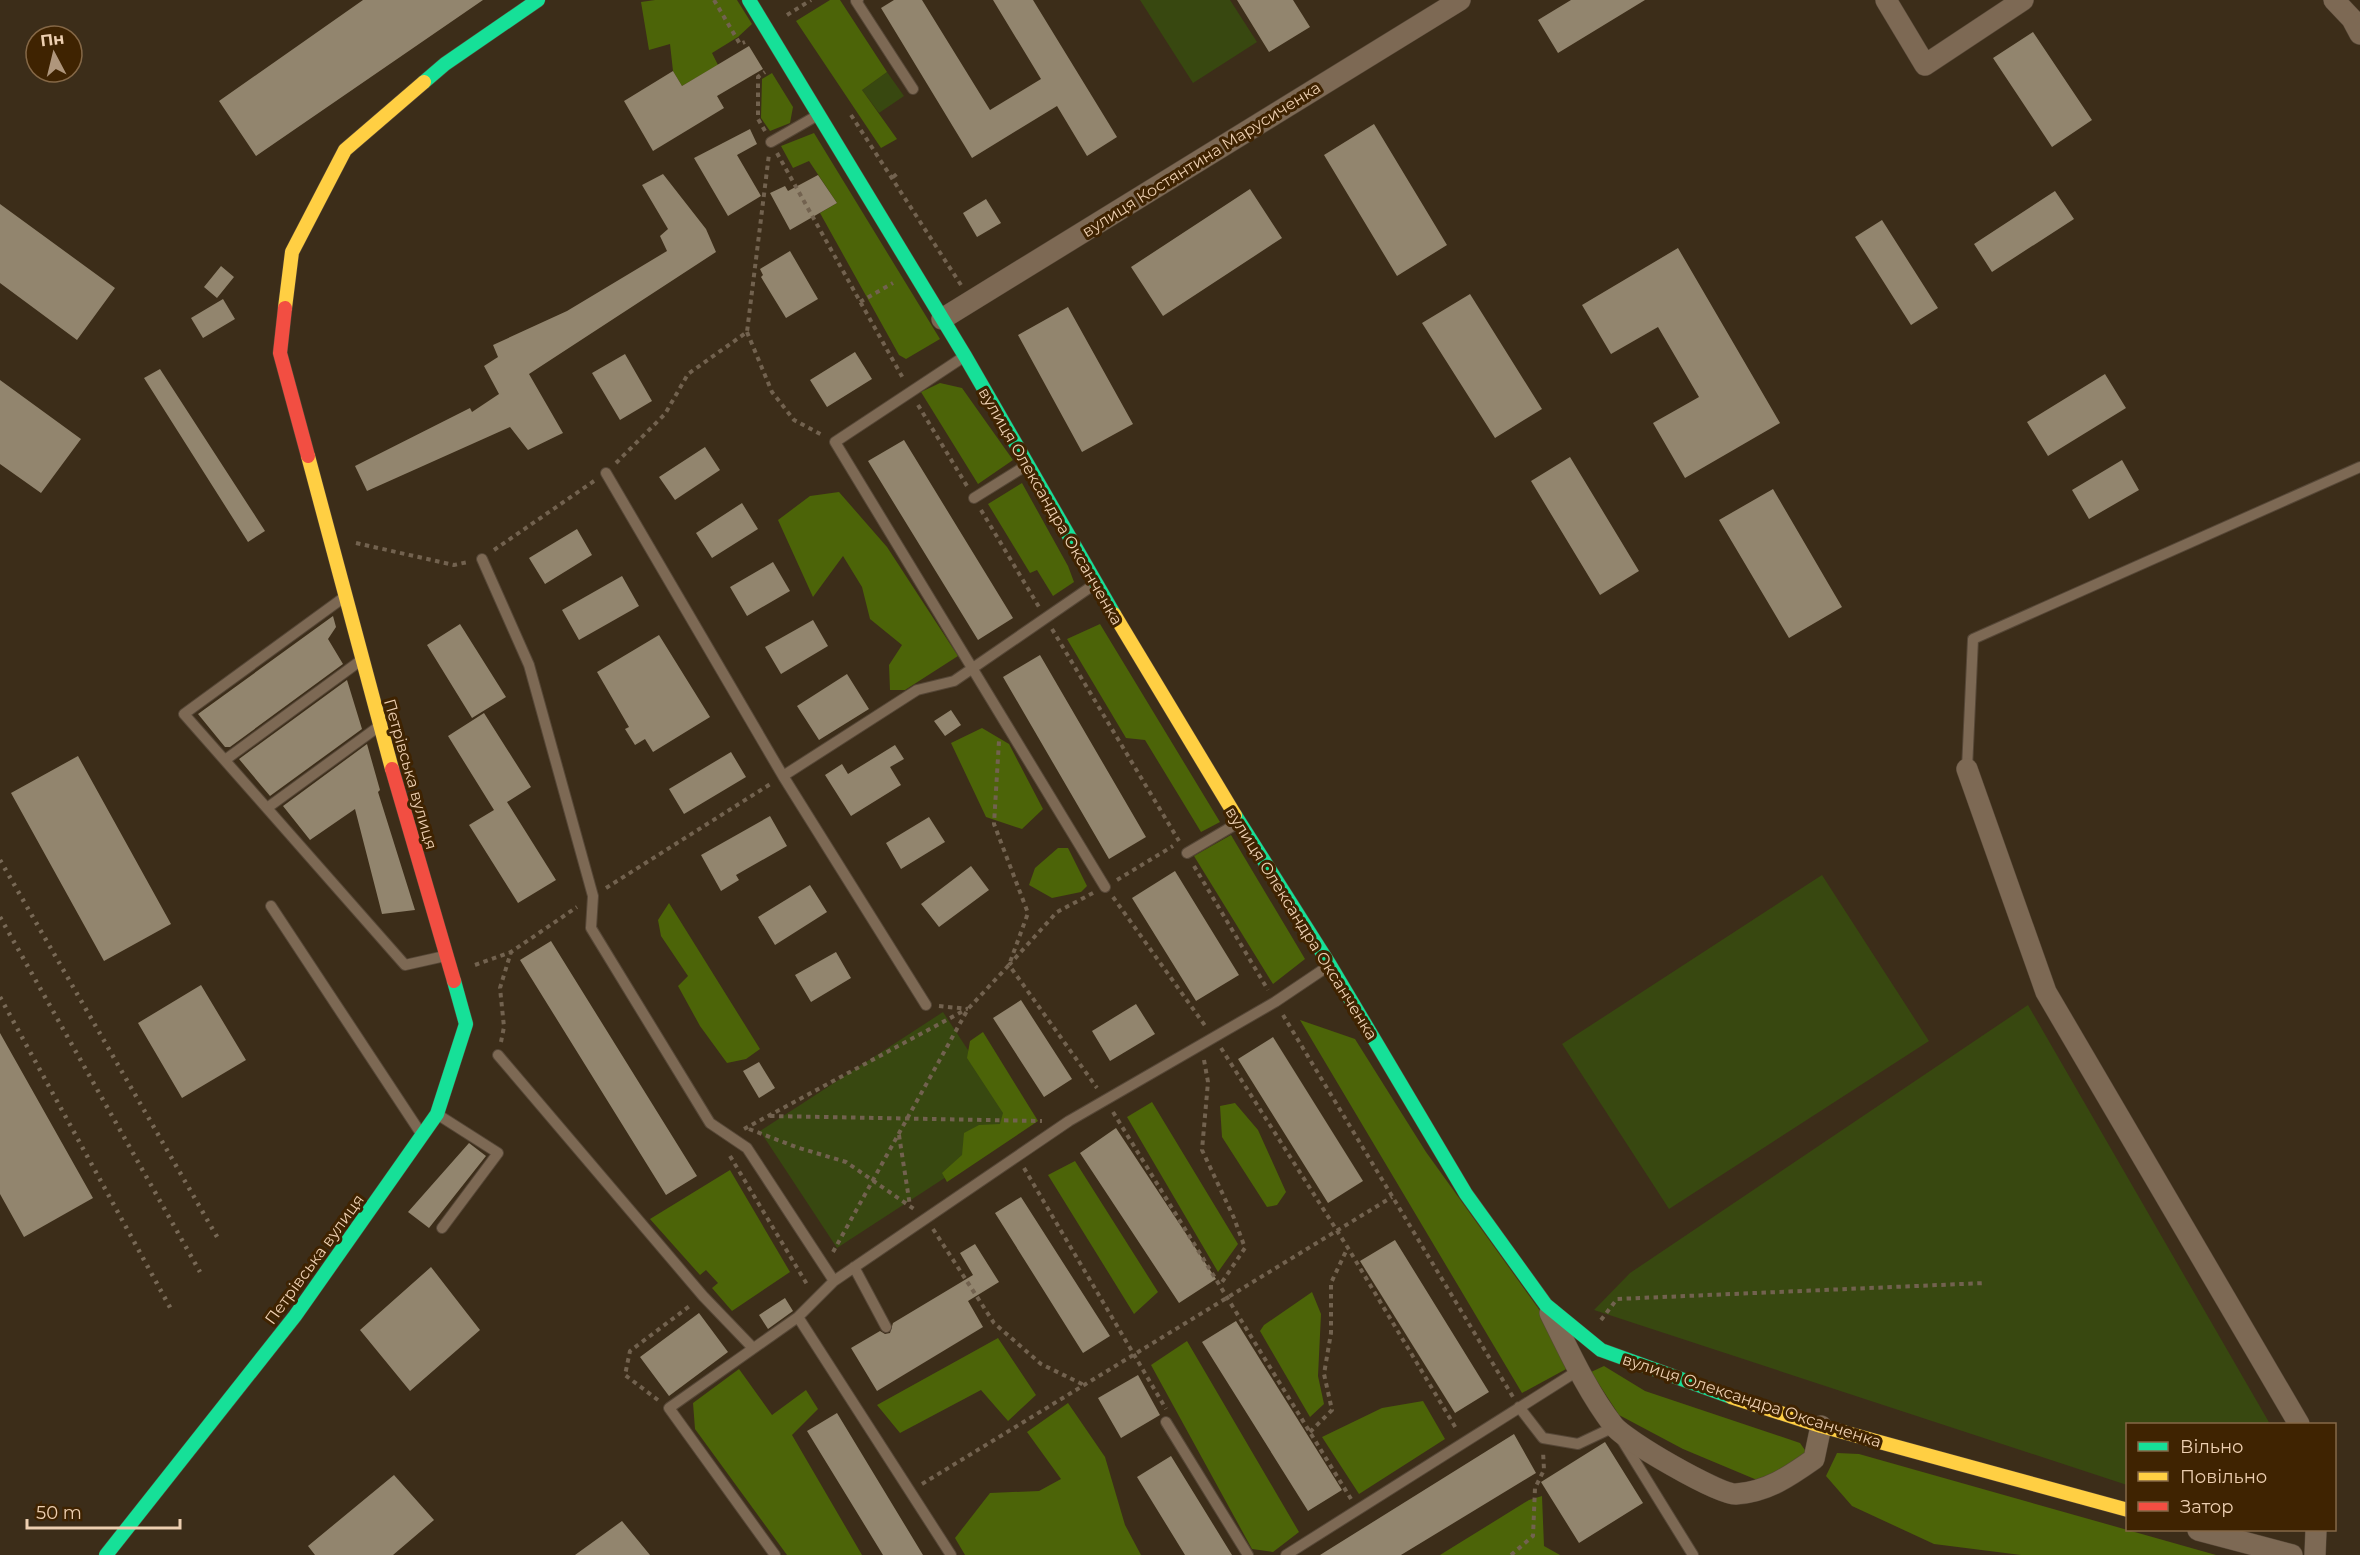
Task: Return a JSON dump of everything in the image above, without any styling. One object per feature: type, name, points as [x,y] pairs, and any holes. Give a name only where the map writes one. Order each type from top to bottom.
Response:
[{"type":"street","name":"Петрівська вулиця","points":[[106,1555],[295,1316],[437,1114],[466,1024],[380,726],[280,353],[292,252],[345,150],[444,64],[538,0]]},
{"type":"street","name":"вулиця Олександра Оксанченка","points":[[749,0],[965,356],[1095,584],[1239,822],[1330,965],[1466,1194],[1546,1305],[1601,1350],[1662,1374],[1821,1425],[2126,1510]]},
{"type":"street","name":"вулиця Костянтина Марусиченка","points":[[942,319],[1460,0]]},
{"type":"street","points":[[1886,0],[1925,65],[2023,0]]},
{"type":"street","points":[[2334,0],[2352,19],[2360,34]]},
{"type":"street","points":[[1967,768],[2046,992],[2298,1423]]},
{"type":"street","points":[[1546,1305],[1579,1370],[1614,1427],[1668,1464],[1734,1494],[1781,1483],[1814,1459],[1821,1425]]},
{"type":"street","points":[[2202,1531],[2292,1555]]},
{"type":"street","points":[[2315,1555],[2316,1531]]},
{"type":"lane","points":[[858,0],[856,2],[913,89]]},
{"type":"lane","points":[[771,142],[818,115]]},
{"type":"lane","points":[[965,356],[835,442],[1106,887]]},
{"type":"lane","points":[[974,498],[1027,465]]},
{"type":"lane","points":[[1967,768],[1973,639],[2360,467]]},
{"type":"lane","points":[[606,473],[783,776],[927,1005]]},
{"type":"lane","points":[[482,559],[529,665],[593,896],[591,928],[710,1123],[747,1148],[834,1281]]},
{"type":"lane","points":[[783,776],[917,690],[954,681],[1095,584]]},
{"type":"lane","points":[[345,596],[184,714],[405,965],[446,955]]},
{"type":"lane","points":[[225,760],[362,659]]},
{"type":"lane","points":[[267,808],[380,726]]},
{"type":"lane","points":[[1186,853],[1239,822]]},
{"type":"lane","points":[[271,906],[422,1135]]},
{"type":"lane","points":[[775,1555],[669,1408],[752,1347],[798,1317],[834,1281],[1017,1157],[1070,1122],[1275,1002],[1330,965]]},
{"type":"lane","points":[[498,1055],[703,1296],[752,1347]]},
{"type":"lane","points":[[437,1114],[498,1153],[442,1228]]},
{"type":"lane","points":[[854,1267],[886,1327]]},
{"type":"lane","points":[[798,1317],[951,1555]]},
{"type":"lane","points":[[1286,1555],[1579,1370]]},
{"type":"lane","points":[[1519,1407],[1543,1438],[1578,1444],[1614,1427],[1694,1555]]},
{"type":"lane","points":[[1166,1422],[1248,1555]]},
{"type":"path","points":[[714,0],[740,44],[749,40]]},
{"type":"path","points":[[782,8],[792,25]]},
{"type":"path","points":[[768,70],[758,77],[758,118],[910,392],[1519,1407]]},
{"type":"path","points":[[847,110],[971,301]]},
{"type":"path","points":[[771,142],[747,332],[772,392],[794,420],[835,442]]},
{"type":"path","points":[[892,177],[898,173]]},
{"type":"path","points":[[330,537],[454,565],[482,559],[606,473],[665,414],[688,374],[747,332]]},
{"type":"path","points":[[1001,714],[994,824],[1028,913],[1009,965]]},
{"type":"path","points":[[452,974],[511,952],[593,896],[783,776]]},
{"type":"path","points":[[825,1268],[968,1009],[1057,912],[1106,887],[1180,842]]},
{"type":"path","points":[[1106,887],[1214,1037],[1348,1248],[1465,1443]]},
{"type":"path","points":[[498,1055],[504,1027],[500,988],[511,952]]},
{"type":"path","points":[[1009,965],[1106,1101],[1357,1510]]},
{"type":"path","points":[[927,1005],[968,1009]]},
{"type":"path","points":[[729,1136],[968,1009]]},
{"type":"path","points":[[1202,1044],[1208,1082],[1202,1150],[1234,1218],[1245,1248],[1220,1286]]},
{"type":"path","points":[[770,1116],[1070,1122]]},
{"type":"path","points":[[746,1128],[796,1148],[846,1162],[874,1179],[926,1218],[994,1323],[1041,1364],[1084,1385]]},
{"type":"path","points":[[899,1134],[910,1206]]},
{"type":"path","points":[[728,1152],[816,1299]]},
{"type":"path","points":[[1017,1157],[1168,1412],[1166,1422]]},
{"type":"path","points":[[910,1491],[1392,1197]]},
{"type":"path","points":[[1310,1432],[1332,1410],[1324,1374],[1331,1334],[1331,1283],[1348,1248]]},
{"type":"path","points":[[1588,1338],[1617,1299],[1986,1283]]},
{"type":"path","points":[[669,1408],[625,1375],[630,1351],[703,1296]]},
{"type":"path","points":[[1511,1555],[1533,1536],[1535,1488],[1544,1470],[1543,1438]]},
{"type":"green space","points":[[737,0],[752,24],[738,37],[712,53],[718,65],[682,86],[673,71],[670,44],[649,50],[641,2]]},
{"type":"green space","points":[[830,0],[840,0],[887,72],[862,90],[897,139],[881,148],[796,21]]},
{"type":"green space","points":[[1140,0],[1230,0],[1257,42],[1193,83]]},
{"type":"green space","points":[[887,72],[904,96],[879,113],[862,90]]},
{"type":"green space","points":[[772,73],[793,107],[790,123],[770,131],[761,118],[762,79]]},
{"type":"green space","points":[[814,133],[940,339],[906,359],[899,355],[820,213],[837,203],[809,161],[793,168],[781,146]]},
{"type":"green space","points":[[940,383],[962,388],[1013,460],[978,484],[921,392]]},
{"type":"green space","points":[[1022,483],[1068,566],[1074,582],[1053,596],[1037,570],[1030,573],[988,504]]},
{"type":"green space","points":[[839,492],[887,547],[958,656],[905,690],[890,690],[889,665],[902,645],[870,619],[862,587],[843,556],[813,597],[778,520],[810,496]]},
{"type":"green space","points":[[1100,624],[1220,822],[1201,832],[1145,740],[1126,738],[1067,639]]},
{"type":"green space","points":[[982,728],[1009,744],[1043,809],[1022,829],[986,817],[951,743]]},
{"type":"green space","points":[[1231,835],[1305,959],[1273,984],[1194,856]]},
{"type":"green space","points":[[1058,848],[1068,848],[1087,886],[1081,892],[1052,898],[1029,885],[1035,868]]},
{"type":"green space","points":[[1822,875],[1929,1041],[1669,1209],[1562,1044]]},
{"type":"green space","points":[[669,903],[760,1049],[746,1059],[727,1063],[700,1026],[678,986],[688,976],[661,936],[658,920]]},
{"type":"green space","points":[[2028,1005],[2269,1423],[2126,1423],[2126,1485],[1594,1310],[1630,1273]]},
{"type":"green space","points":[[943,1012],[1020,1129],[837,1248],[760,1131]]},
{"type":"green space","points":[[1300,1020],[1355,1039],[1426,1152],[1546,1319],[1568,1368],[1522,1393]]},
{"type":"green space","points":[[983,1032],[1038,1121],[947,1182],[942,1173],[962,1155],[964,1133],[979,1125],[1000,1124],[1003,1113],[967,1058],[970,1041]]},
{"type":"green space","points":[[1152,1102],[1238,1244],[1218,1272],[1127,1117]]},
{"type":"green space","points":[[1235,1103],[1258,1130],[1286,1192],[1277,1205],[1267,1207],[1222,1137],[1220,1106]]},
{"type":"green space","points":[[1075,1161],[1158,1292],[1134,1314],[1048,1175]]},
{"type":"green space","points":[[730,1170],[790,1272],[732,1311],[712,1288],[718,1283],[706,1270],[700,1275],[650,1219]]},
{"type":"green space","points":[[1312,1292],[1321,1314],[1318,1376],[1324,1404],[1310,1417],[1260,1331],[1264,1325]]},
{"type":"green space","points":[[998,1338],[1036,1395],[1008,1421],[981,1390],[900,1433],[877,1405]]},
{"type":"green space","points":[[1187,1341],[1299,1532],[1273,1552],[1252,1549],[1151,1365]]},
{"type":"green space","points":[[1604,1366],[1645,1391],[1800,1443],[1807,1453],[1779,1475],[1757,1480],[1683,1449],[1619,1415],[1591,1372]]},
{"type":"green space","points":[[739,1369],[772,1415],[806,1390],[818,1409],[792,1435],[862,1555],[787,1555],[695,1429],[693,1403]]},
{"type":"green space","points":[[1423,1401],[1445,1439],[1359,1494],[1322,1437],[1382,1408]]},
{"type":"green space","points":[[1068,1403],[1105,1457],[1125,1525],[1141,1555],[965,1555],[955,1538],[990,1493],[1039,1491],[1061,1479],[1027,1432]]},
{"type":"green space","points":[[1837,1453],[1859,1454],[2216,1555],[2021,1555],[1934,1544],[1852,1506],[1826,1476]]},
{"type":"green space","points":[[1542,1496],[1544,1546],[1560,1555],[1440,1555],[1529,1500]]},
{"type":"building","points":[[363,0],[483,0],[256,156],[219,101]]},
{"type":"building","points":[[894,0],[922,0],[990,110],[1041,79],[993,0],[1033,0],[1117,137],[1087,156],[1057,106],[972,158],[881,8]]},
{"type":"building","points":[[1237,0],[1293,0],[1310,27],[1269,52]]},
{"type":"building","points":[[1571,0],[1645,0],[1558,53],[1538,20]]},
{"type":"building","points":[[2033,32],[2092,120],[2052,147],[1993,58]]},
{"type":"building","points":[[749,46],[763,69],[717,96],[724,108],[653,151],[624,101],[673,71],[682,86]]},
{"type":"building","points":[[1374,124],[1447,245],[1397,276],[1324,155]]},
{"type":"building","points":[[750,129],[757,144],[737,155],[761,196],[728,216],[694,158]]},
{"type":"building","points":[[663,174],[706,229],[716,252],[529,374],[563,433],[528,450],[510,427],[367,491],[355,466],[470,408],[472,412],[499,394],[484,366],[498,357],[493,345],[567,311],[667,251],[660,236],[668,229],[642,185]]},
{"type":"building","points":[[818,175],[837,203],[790,230],[770,193],[785,186],[788,191]]},
{"type":"building","points":[[1250,189],[1282,238],[1163,316],[1131,267]]},
{"type":"building","points":[[2055,191],[2074,219],[1992,272],[1974,244]]},
{"type":"building","points":[[986,199],[1001,223],[977,237],[963,213]]},
{"type":"building","points":[[0,204],[115,288],[77,340],[0,283]]},
{"type":"building","points":[[1882,220],[1938,308],[1911,325],[1855,237]]},
{"type":"building","points":[[1678,248],[1780,423],[1685,478],[1653,423],[1699,397],[1658,327],[1611,354],[1582,305]]},
{"type":"building","points":[[790,251],[818,299],[786,318],[761,277],[763,275],[760,269]]},
{"type":"building","points":[[221,266],[234,277],[217,298],[204,287]]},
{"type":"building","points":[[1470,294],[1542,409],[1495,438],[1422,323]]},
{"type":"building","points":[[223,299],[235,319],[203,338],[191,318]]},
{"type":"building","points":[[1068,307],[1133,424],[1082,452],[1018,335]]},
{"type":"building","points":[[855,352],[872,379],[827,407],[810,380]]},
{"type":"building","points":[[625,354],[652,401],[620,420],[592,373]]},
{"type":"building","points":[[160,369],[265,531],[248,542],[144,378]]},
{"type":"building","points":[[2105,374],[2126,408],[2048,456],[2027,422]]},
{"type":"building","points":[[0,380],[81,439],[41,493],[0,464]]},
{"type":"building","points":[[904,440],[1013,618],[978,640],[868,461]]},
{"type":"building","points":[[705,447],[720,470],[675,500],[659,477]]},
{"type":"building","points":[[1570,457],[1639,571],[1600,595],[1531,481]]},
{"type":"building","points":[[2122,460],[2139,490],[2089,519],[2072,490]]},
{"type":"building","points":[[1773,489],[1842,607],[1789,638],[1719,520]]},
{"type":"building","points":[[742,503],[758,529],[712,558],[696,533]]},
{"type":"building","points":[[577,529],[592,555],[545,584],[529,558]]},
{"type":"building","points":[[773,562],[790,591],[747,616],[730,587]]},
{"type":"building","points":[[622,576],[639,606],[579,640],[562,610]]},
{"type":"building","points":[[333,616],[336,627],[328,639],[343,664],[230,747],[225,747],[198,714]]},
{"type":"building","points":[[813,620],[828,646],[781,674],[765,647]]},
{"type":"building","points":[[460,624],[506,697],[472,718],[427,645]]},
{"type":"building","points":[[659,635],[710,717],[653,752],[645,739],[635,745],[625,729],[629,727],[597,672]]},
{"type":"building","points":[[1040,655],[1146,837],[1109,859],[1003,677]]},
{"type":"building","points":[[847,674],[869,709],[819,740],[797,706]]},
{"type":"building","points":[[347,680],[362,729],[270,796],[239,759]]},
{"type":"building","points":[[951,710],[961,725],[945,736],[934,721]]},
{"type":"building","points":[[484,713],[531,787],[507,802],[556,880],[518,903],[469,825],[494,810],[448,736]]},
{"type":"building","points":[[367,744],[380,790],[378,792],[415,910],[382,914],[355,809],[310,840],[283,806]]},
{"type":"building","points":[[895,745],[904,759],[890,767],[901,785],[851,816],[825,775],[842,764],[848,774]]},
{"type":"building","points":[[731,752],[746,777],[684,814],[669,789]]},
{"type":"building","points":[[78,756],[171,924],[104,961],[11,793]]},
{"type":"building","points":[[770,816],[787,846],[736,875],[739,880],[721,891],[701,855]]},
{"type":"building","points":[[929,817],[945,842],[901,869],[886,843]]},
{"type":"building","points":[[971,866],[989,890],[939,927],[921,904]]},
{"type":"building","points":[[1175,871],[1239,975],[1196,1001],[1132,898]]},
{"type":"building","points":[[810,885],[827,912],[775,945],[758,917]]},
{"type":"building","points":[[551,941],[697,1176],[666,1195],[520,960]]},
{"type":"building","points":[[836,952],[851,978],[811,1002],[795,975]]},
{"type":"building","points":[[201,985],[246,1060],[182,1098],[138,1023]]},
{"type":"building","points":[[1021,1000],[1072,1079],[1044,1097],[993,1018]]},
{"type":"building","points":[[1136,1004],[1155,1034],[1110,1061],[1092,1031]]},
{"type":"building","points":[[0,1033],[93,1198],[24,1237],[0,1194]]},
{"type":"building","points":[[1273,1037],[1363,1181],[1328,1203],[1238,1059]]},
{"type":"building","points":[[759,1062],[775,1088],[759,1098],[743,1071]]},
{"type":"building","points":[[1116,1128],[1216,1279],[1179,1303],[1080,1153]]},
{"type":"building","points":[[469,1143],[486,1156],[429,1228],[408,1212]]},
{"type":"building","points":[[1021,1197],[1110,1336],[1083,1353],[995,1213]]},
{"type":"building","points":[[1395,1240],[1489,1392],[1455,1413],[1360,1261]]},
{"type":"building","points":[[975,1244],[999,1282],[968,1301],[983,1327],[877,1391],[851,1348],[880,1331],[885,1334],[890,1333],[893,1323],[973,1275],[960,1253]]},
{"type":"building","points":[[431,1267],[480,1330],[410,1391],[360,1330]]},
{"type":"building","points":[[785,1298],[793,1311],[768,1329],[759,1315]]},
{"type":"building","points":[[699,1313],[728,1352],[669,1396],[640,1357]]},
{"type":"building","points":[[1236,1321],[1342,1490],[1308,1511],[1202,1342]]},
{"type":"building","points":[[1138,1375],[1160,1415],[1121,1438],[1098,1398]]},
{"type":"building","points":[[837,1413],[923,1555],[883,1555],[807,1431]]},
{"type":"building","points":[[1514,1434],[1536,1473],[1401,1555],[1320,1555]]},
{"type":"building","points":[[1605,1442],[1643,1503],[1579,1543],[1541,1482]]},
{"type":"building","points":[[1171,1456],[1232,1555],[1185,1555],[1137,1477]]},
{"type":"building","points":[[394,1475],[434,1520],[393,1555],[315,1555],[308,1546]]},
{"type":"building","points":[[622,1521],[650,1555],[575,1555]]},
{"type":"railway","points":[[0,860],[220,1242]]},
{"type":"railway","points":[[0,917],[200,1272]]},
{"type":"railway","points":[[0,997],[172,1311]]},
{"type":"traffic: fast","points":[[424,82],[445,64],[538,0]]},
{"type":"traffic: fast","points":[[749,0],[965,356],[1114,614]]},
{"type":"traffic: fast","points":[[1235,815],[1330,965],[1466,1194],[1546,1305],[1601,1350],[1731,1397]]},
{"type":"traffic: fast","points":[[106,1555],[295,1316],[437,1114],[466,1024],[454,981]]},
{"type":"traffic: slow","points":[[285,308],[292,252],[345,150],[424,82]]},
{"type":"traffic: slow","points":[[308,456],[392,769]]},
{"type":"traffic: slow","points":[[1114,614],[1235,815]]},
{"type":"traffic: slow","points":[[1731,1397],[1821,1426],[2126,1509]]},
{"type":"traffic: jam","points":[[285,308],[280,353],[308,456]]},
{"type":"traffic: jam","points":[[392,769],[454,981]]}]
